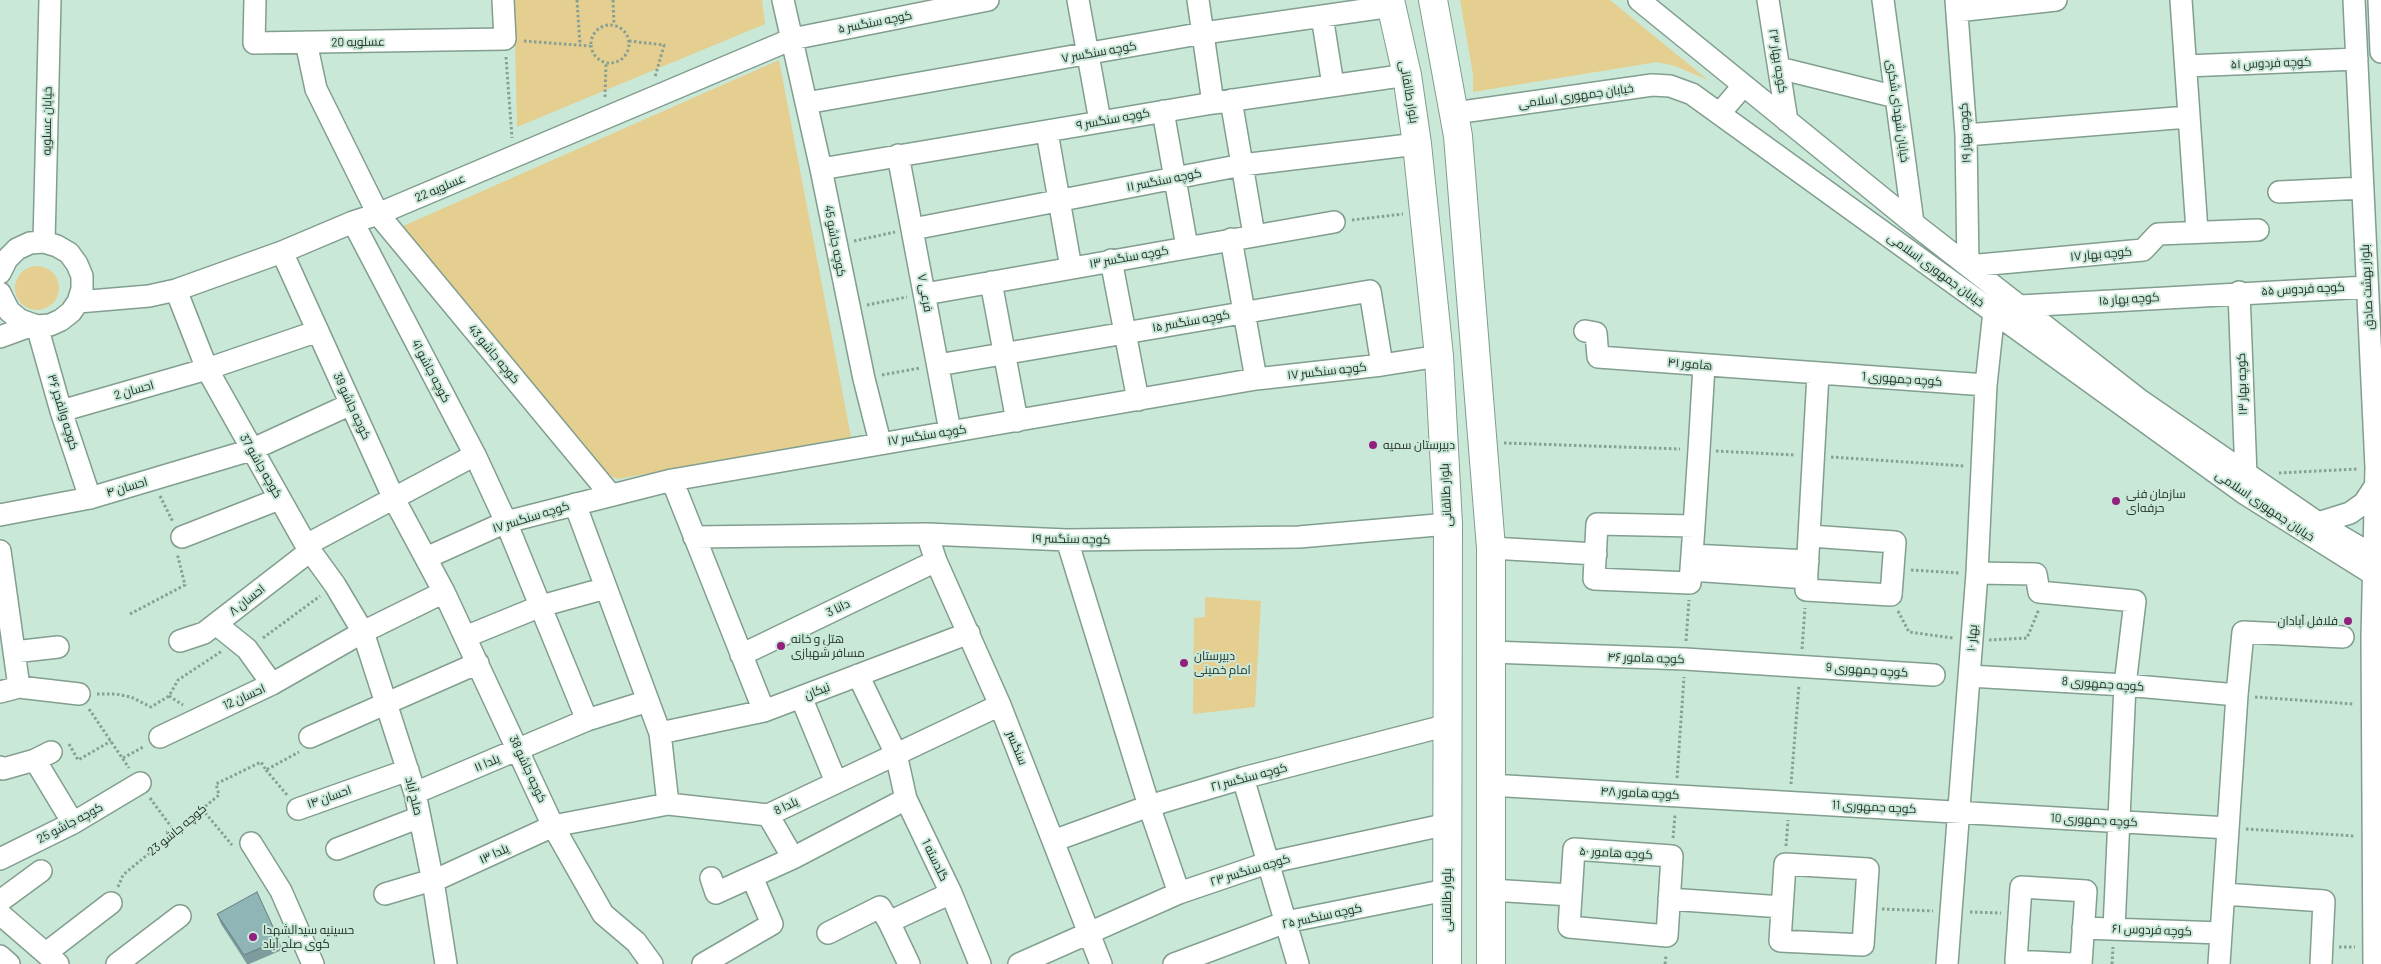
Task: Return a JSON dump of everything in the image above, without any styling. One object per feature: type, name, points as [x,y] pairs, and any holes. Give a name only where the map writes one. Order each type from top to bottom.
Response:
[{"type":"main road","points":[[1432,0],[1456,124],[1491,548],[1491,964]]},
{"type":"main road","name":"بلوار طالقانی","points":[[1391,3],[1407,75],[1417,144],[1426,211],[1440,356],[1448,524],[1447,964]]},
{"type":"main road","points":[[1417,144],[1456,124]]},
{"type":"street","name":"خیابان عسلویه","points":[[44,242],[50,0]]},
{"type":"street","name":"عسلویه 20","points":[[254,0],[254,43],[505,39]]},
{"type":"street","points":[[503,0],[505,39]]},
{"type":"street","name":"کوچه جاشو 45","points":[[783,0],[821,169],[864,379],[880,442]]},
{"type":"street","name":"کوچه سنگسر ۵","points":[[792,39],[918,6],[988,0]]},
{"type":"street","points":[[1078,0],[1100,121]]},
{"type":"street","points":[[1198,0],[1204,33],[1222,101],[1242,165],[1254,235]]},
{"type":"street","name":"خیابان جمهوری اسلامی","points":[[1639,0],[1913,223],[2142,401],[2246,475],[2318,523],[2377,568]]},
{"type":"street","name":"کوچه بهار ۲۳","points":[[1768,0],[1787,121]]},
{"type":"street","name":"خیابان شهدای شکری","points":[[1883,0],[1913,223]]},
{"type":"street","points":[[1956,5],[2056,0]]},
{"type":"street","points":[[2181,0],[2197,231]]},
{"type":"street","name":"بلوار بهشت صادق","points":[[2354,0],[2376,476],[2377,568],[2372,705],[2373,956]]},
{"type":"street","points":[[2378,0],[2381,52]]},
{"type":"street","name":"کوچه سنگسر ۷","points":[[806,103],[1204,33],[1322,16],[1391,3]]},
{"type":"street","name":"کوچه بهار ۱۹","points":[[1956,5],[1966,135],[1968,266]]},
{"type":"street","points":[[1322,16],[1333,85]]},
{"type":"street","name":"عسلویه 22","points":[[78,302],[149,296],[176,290],[282,252],[352,222],[378,214],[792,39]]},
{"type":"street","name":"کوچه جاشو 43","points":[[306,42],[316,89],[378,214],[610,494]]},
{"type":"street","name":"کوچه فردوس ۵۱","points":[[2186,66],[2357,59]]},
{"type":"street","points":[[1779,68],[1896,97]]},
{"type":"street","name":"کوچه سنگسر ۹","points":[[821,169],[1222,101],[1407,75]]},
{"type":"street","name":"خیابان جمهوری اسلامی","points":[[1456,124],[1652,84],[1670,86],[1686,91],[1720,113],[2244,493],[2377,568]]},
{"type":"street","points":[[1720,113],[1743,86]]},
{"type":"street","points":[[1163,111],[1186,247]]},
{"type":"street","points":[[1966,135],[2188,117]]},
{"type":"street","points":[[1047,132],[1071,268]]},
{"type":"street","name":"کوچه سنگسر ۱۱","points":[[913,229],[1060,202],[1242,165],[1417,144]]},
{"type":"street","name":"فرعی ۷","points":[[898,155],[950,431]]},
{"type":"street","points":[[2279,192],[2363,188]]},
{"type":"street","name":"کوچه جاشو 41","points":[[352,222],[475,456],[506,522],[587,720]]},
{"type":"street","name":"کوچه سنگسر ۱۳","points":[[925,294],[1334,222]]},
{"type":"street","name":"کوچه بهار ۱۷","points":[[1968,266],[2143,250],[2158,234],[2258,230]]},
{"type":"street","points":[[1231,239],[1256,379]]},
{"type":"street","points":[[0,274],[7,259],[17,249],[30,243],[44,242],[57,246],[69,253],[77,264],[82,276],[82,289],[78,302],[71,312],[61,320],[50,325],[35,325],[20,320],[9,311],[0,293]]},
{"type":"street","name":"کوچه جاشو 39","points":[[282,252],[394,499],[426,558]]},
{"type":"street","points":[[1111,260],[1138,400]]},
{"type":"street","points":[[991,282],[1017,421]]},
{"type":"street","name":"کوچه فردوس ۵۵","points":[[2238,292],[2367,286]]},
{"type":"street","name":"کوچه جاشو 37","points":[[176,290],[206,369],[308,548],[335,585],[363,632]]},
{"type":"street","name":"کوچه سنگسر ۱۵","points":[[938,365],[1370,291],[1382,365]]},
{"type":"street","name":"کوچه بهار ۱۵","points":[[2020,306],[2238,292]]},
{"type":"street","name":"کوچه بهار ۱۳","points":[[2238,292],[2246,475]]},
{"type":"street","name":"بهار ۱۰","points":[[1947,964],[1977,574],[1986,385],[1994,312]]},
{"type":"street","points":[[0,337],[35,325]]},
{"type":"street","name":"کوچه والفجر ۳۶","points":[[35,325],[90,498]]},
{"type":"street","name":"احسان 2","points":[[61,411],[206,369],[318,331]]},
{"type":"street","name":"هامور ۴۱","points":[[1585,331],[1596,333],[1598,357],[1818,374]]},
{"type":"street","name":"کوچه سنگسر ۱۷","points":[[426,558],[506,522],[610,494],[672,480],[880,442],[1017,421],[1256,379],[1382,365],[1440,356]]},
{"type":"street","points":[[1691,569],[1704,366]]},
{"type":"street","points":[[1807,576],[1818,374]]},
{"type":"street","name":"کوچه جمهوری 1","points":[[1818,374],[1986,385]]},
{"type":"street","name":"احسان ۴","points":[[0,515],[90,498],[251,450],[351,404]]},
{"type":"street","name":"احسان ۸","points":[[180,641],[204,633],[308,548],[475,456]]},
{"type":"street","points":[[2318,523],[2350,513],[2364,503],[2376,476]]},
{"type":"street","points":[[672,480],[764,711]]},
{"type":"street","points":[[182,537],[279,498]]},
{"type":"street","points":[[575,504],[660,733],[668,804]]},
{"type":"street","name":"کوچه سنگسر ۱۹","points":[[694,537],[927,534],[1067,540],[1299,537],[1448,524]]},
{"type":"street","points":[[1694,526],[1597,524],[1594,579],[1691,569],[1754,566],[1891,595],[1895,542],[1810,536]]},
{"type":"street","name":"سنگسر","points":[[927,534],[936,561],[1000,705],[1100,964]]},
{"type":"street","points":[[1067,540],[1149,806],[1179,893]]},
{"type":"street","points":[[1491,548],[1596,554]]},
{"type":"street","points":[[0,551],[14,652],[9,690],[79,694]]},
{"type":"street","name":"کوچه جاشو 38","points":[[426,558],[478,663],[554,826],[604,914],[636,942],[652,964]]},
{"type":"street","name":"دانا 3","points":[[741,655],[936,561]]},
{"type":"street","points":[[1977,574],[2036,574],[2039,592],[2135,601],[2125,685],[2114,929]]},
{"type":"street","points":[[465,637],[541,606],[606,588]]},
{"type":"street","name":"احسان 12","points":[[160,737],[272,684],[363,632],[444,592]]},
{"type":"street","points":[[216,624],[242,645],[272,684]]},
{"type":"street","name":"صلح آباد","points":[[363,632],[415,793],[433,880],[446,964]]},
{"type":"street","points":[[2219,964],[2243,632],[2343,637]]},
{"type":"street","name":"نیکان","points":[[660,733],[764,711],[969,633]]},
{"type":"street","points":[[14,652],[58,647]]},
{"type":"street","name":"کوچه هامور ۴۶","points":[[1491,652],[1685,659],[1801,666]]},
{"type":"street","points":[[310,737],[478,663]]},
{"type":"street","name":"کوچه جمهوری 9","points":[[1801,666],[1934,675]]},
{"type":"street","name":"گلدسته 1","points":[[858,675],[896,754],[906,799],[951,893],[980,964]]},
{"type":"street","name":"کوچه جمهوری 8","points":[[1969,676],[2125,685],[2237,695]]},
{"type":"street","points":[[801,697],[836,782]]},
{"type":"street","name":"یلدا ۱۱","points":[[415,793],[587,720],[648,701]]},
{"type":"street","name":"یلدا 8","points":[[554,826],[668,804],[768,815],[1000,705]]},
{"type":"street","name":"کوچه سنگسر ۲۱","points":[[1053,841],[1149,806],[1244,778],[1448,725]]},
{"type":"street","points":[[0,767],[3,769],[43,756],[73,823]]},
{"type":"street","name":"احسان ۱۴","points":[[298,808],[408,770]]},
{"type":"street","points":[[1244,778],[1267,863],[1298,964]]},
{"type":"street","name":"کوچه جاشو 25","points":[[0,859],[73,823],[140,783]]},
{"type":"street","name":"کوچه هامور ۴۸","points":[[1490,785],[1676,794],[1789,802]]},
{"type":"street","points":[[711,878],[716,893],[793,858],[906,799]]},
{"type":"street","name":"کوچه جمهوری 11","points":[[1789,802],[1959,812]]},
{"type":"street","name":"کوچه جمهوری 10","points":[[1959,812],[2228,828]]},
{"type":"street","points":[[768,815],[793,858]]},
{"type":"street","points":[[337,849],[420,817]]},
{"type":"street","name":"کوچه سنگسر ۲۳","points":[[1019,964],[1088,931],[1179,893],[1267,863],[1448,824]]},
{"type":"street","name":"یلدا ۱۳","points":[[385,894],[433,880],[461,869],[554,826]]},
{"type":"street","points":[[251,843],[281,891],[313,964]]},
{"type":"street","name":"کوچه هامور ۵۰","points":[[1670,899],[1667,936],[1569,928],[1574,849],[1672,856]]},
{"type":"street","points":[[1672,856],[1670,899],[1782,907]]},
{"type":"street","points":[[1785,864],[1868,869],[1863,945],[1780,941],[1782,907],[1785,864]]},
{"type":"street","points":[[0,900],[41,871]]},
{"type":"street","points":[[703,964],[772,924],[752,876]]},
{"type":"street","points":[[2072,964],[2016,961],[2020,887],[2086,891],[2081,964]]},
{"type":"street","name":"کوچه سنگسر ۲۵","points":[[1174,964],[1218,956],[1286,922],[1446,890]]},
{"type":"street","points":[[1491,890],[1571,894]]},
{"type":"street","points":[[889,922],[951,893]]},
{"type":"street","points":[[2224,894],[2324,901],[2322,955]]},
{"type":"street","points":[[4,926],[52,959],[111,904]]},
{"type":"street","points":[[828,933],[880,907],[909,964]]},
{"type":"street","points":[[117,964],[180,916]]},
{"type":"street","name":"کوچه فردوس ۶۱","points":[[2083,928],[2221,933]]},
{"type":"street","points":[[0,956],[9,964]]},
{"type":"path","points":[[577,0],[580,45]]},
{"type":"path","points":[[613,0],[614,25]]},
{"type":"path","points":[[614,25],[624,30],[630,41],[627,53],[618,61],[606,63],[596,57],[590,46],[593,34],[602,26],[614,25]]},
{"type":"path","points":[[513,157],[505,39],[590,46]]},
{"type":"path","points":[[630,41],[664,45],[649,99]]},
{"type":"path","points":[[604,118],[606,63]]},
{"type":"path","points":[[1334,222],[1426,211]]},
{"type":"path","points":[[836,244],[913,229]]},
{"type":"path","points":[[849,308],[925,294]]},
{"type":"path","points":[[864,379],[938,365]]},
{"type":"path","points":[[1483,442],[1813,455],[1983,468]]},
{"type":"path","points":[[2246,475],[2376,476]]},
{"type":"path","points":[[130,614],[184,585],[177,553],[189,548],[151,480]]},
{"type":"path","points":[[1672,856],[1691,569]]},
{"type":"path","points":[[1893,569],[1977,574]]},
{"type":"path","points":[[1785,864],[1807,576]]},
{"type":"path","points":[[79,694],[115,694],[131,697],[151,707],[169,696],[178,680],[242,645],[335,585]]},
{"type":"path","points":[[1891,595],[1909,632],[1972,640],[2027,638],[2047,593]]},
{"type":"path","points":[[79,694],[175,832]]},
{"type":"path","points":[[2237,695],[2372,705]]},
{"type":"path","points":[[122,758],[160,737]]},
{"type":"path","points":[[266,770],[308,747],[310,737]]},
{"type":"path","points":[[43,756],[68,741],[78,760],[110,741]]},
{"type":"path","name":"کوچه جاشو 23","points":[[111,904],[123,875],[220,795],[216,784],[261,762],[266,770]]},
{"type":"path","name":"احسان ۱۴","points":[[266,770],[298,808]]},
{"type":"path","points":[[202,809],[237,852],[251,843]]},
{"type":"path","points":[[2228,828],[2373,837]]},
{"type":"path","points":[[1865,908],[2019,914]]},
{"type":"path","points":[[2322,955],[2373,956]]},
{"type":"shaded area","points":[[514,0],[762,0],[765,24],[517,127]]},
{"type":"shaded area","points":[[1460,0],[1610,0],[1708,80],[1675,66],[1657,62],[1473,92],[1473,74]]},
{"type":"shaded area","points":[[779,60],[851,437],[618,479],[593,469],[401,227]]},
{"type":"shaded area","points":[[33,266],[41,266],[53,272],[59,288],[53,304],[41,310],[33,310],[21,304],[15,292],[15,284],[21,272]]},
{"type":"shaded area","points":[[1205,597],[1261,601],[1255,707],[1193,714],[1194,618],[1205,617]]},
{"type":"building","name":"حسینیه سیدالشهدا کوی صلح آباد","points":[[257,892],[279,940],[244,955],[217,914]]},
{"type":"place","name":"دبیرستان سمیه","points":[[1373,445]]},
{"type":"place","name":"سازمان فنی حرفه‌ای","points":[[2116,501]]},
{"type":"place","name":"فلافل آبادان","points":[[2348,621]]},
{"type":"place","name":"هتل و خانه مسافر شهبازی","points":[[781,646]]},
{"type":"place","name":"دبیرستان امام خمینی","points":[[1184,663]]},
{"type":"place","name":"حسینیه سیدالشهدا کوی صلح آباد","points":[[253,937]]}]
